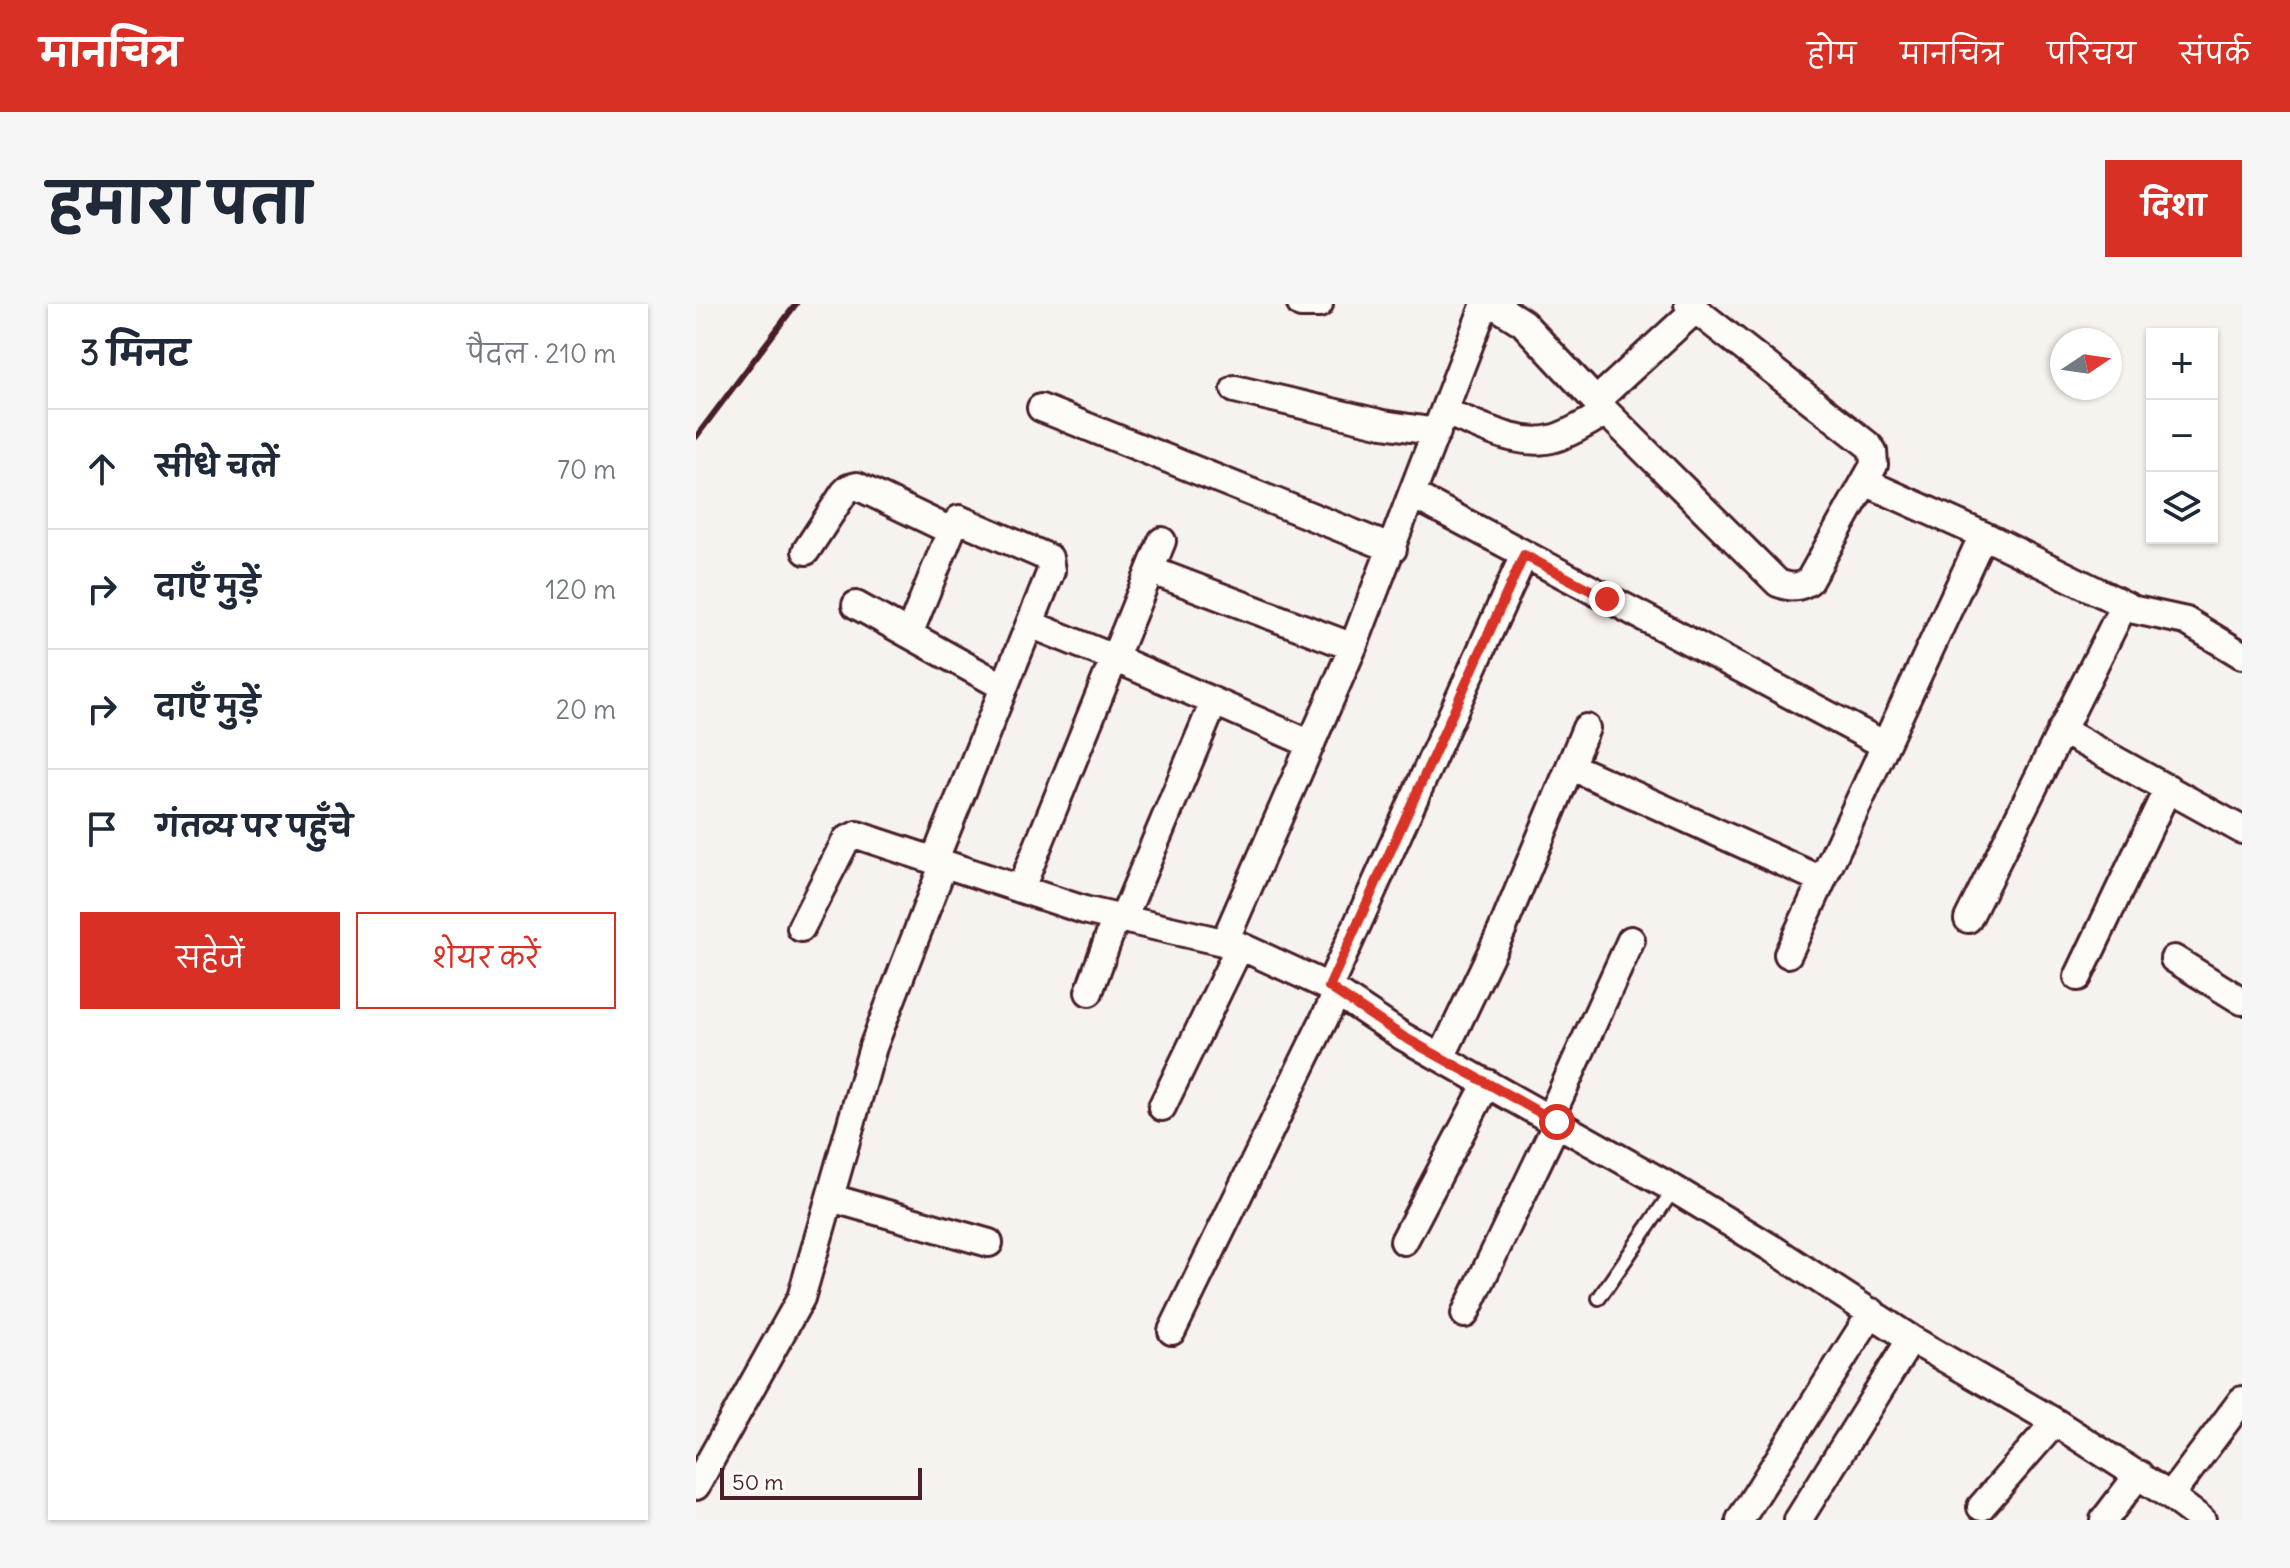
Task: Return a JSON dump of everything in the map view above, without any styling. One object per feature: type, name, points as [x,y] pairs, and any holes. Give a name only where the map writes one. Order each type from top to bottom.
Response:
[{"type":"street","points":[[1301,304],[1319,304]]},
{"type":"street","points":[[1162,1107],[1393,549],[1441,422],[1496,305],[1523,323],[1601,406],[1778,583],[1799,587],[1809,581],[1875,459],[1868,445],[1692,307],[1601,406],[1556,438],[1535,441],[1513,438],[1441,422],[1383,424],[1235,389]]},
{"type":"street","points":[[1041,408],[1393,549]]},
{"type":"street","points":[[1865,482],[1983,535],[2124,605],[2144,613],[2186,621],[2242,655]]},
{"type":"street","points":[[806,551],[844,493],[857,486],[951,531]]},
{"type":"street","points":[[1413,495],[1885,745]]},
{"type":"street","points":[[696,1486],[801,1298],[873,1047],[1004,687],[1051,571],[1049,558],[964,520],[955,522],[909,634]]},
{"type":"street","points":[[1788,954],[1983,535]]},
{"type":"street","points":[[1021,888],[1162,541]]},
{"type":"street","points":[[1172,1331],[1333,990],[1524,555]]},
{"type":"street","points":[[1150,570],[1353,647]]},
{"type":"street","points":[[856,605],[1004,687]]},
{"type":"street","points":[[1968,919],[2124,605]]},
{"type":"street","points":[[1030,624],[1311,744]]},
{"type":"street","points":[[1089,992],[1214,702]]},
{"type":"street","points":[[1441,1058],[1502,930],[1586,728]]},
{"type":"street","points":[[2061,730],[2242,830]]},
{"type":"street","points":[[1570,766],[1822,880]]},
{"type":"street","points":[[2078,977],[2168,788]]},
{"type":"street","points":[[801,928],[846,840],[857,835],[1084,910],[1232,944],[1333,990],[1402,1036],[1674,1189],[1911,1339],[2139,1474],[2202,1520]]},
{"type":"street","points":[[1465,1314],[1554,1120],[1631,940]]},
{"type":"street","points":[[2174,959],[2242,1001]]},
{"type":"street","points":[[1404,1241],[1487,1083]]},
{"type":"street","points":[[831,1198],[989,1243]]},
{"type":"street","points":[[1740,1520],[1872,1312]]},
{"type":"street","points":[[1798,1520],[1911,1339]]},
{"type":"street","points":[[2170,1496],[2242,1400]]},
{"type":"street","points":[[1981,1507],[2055,1422]]},
{"type":"street","points":[[2104,1520],[2139,1474]]},
{"type":"lane","points":[[1599,1298],[1674,1189]]},
{"type":"railway","points":[[696,437],[796,304]]},
{"type":"route","points":[[1557,1122],[1402,1036],[1329,987],[1524,555],[1607,599]]}]
